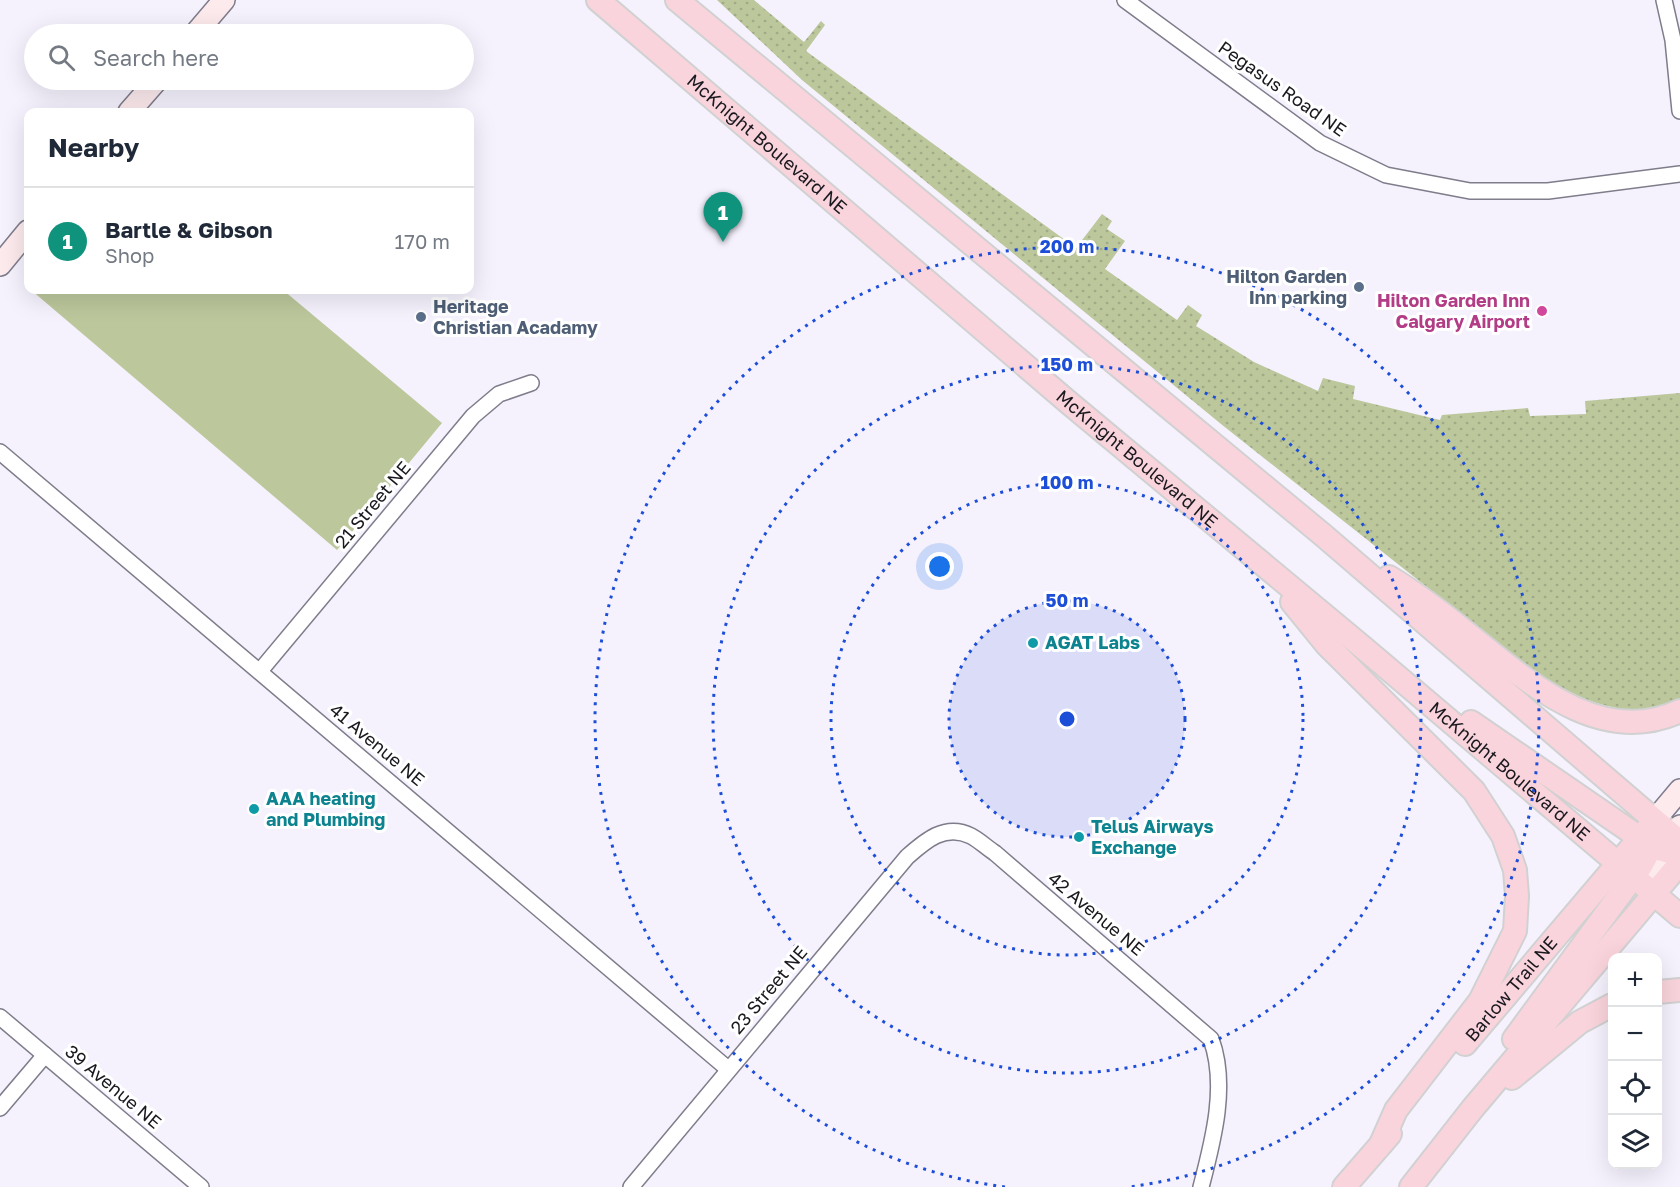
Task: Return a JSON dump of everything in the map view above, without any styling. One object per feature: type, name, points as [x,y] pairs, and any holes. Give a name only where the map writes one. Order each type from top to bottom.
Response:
[{"type":"main road","name":"McKnight Boulevard NE","points":[[598,0],[1076,409],[1366,650],[1660,856]]},
{"type":"main road","points":[[677,0],[1323,535],[1654,821]]},
{"type":"main road","points":[[686,0],[710,27]]},
{"type":"main road","points":[[1323,535],[1425,599],[1532,685],[1583,713],[1623,723],[1665,718],[1680,711]]},
{"type":"main road","points":[[1263,566],[1327,645],[1474,791],[1503,836],[1515,870],[1517,896],[1515,931],[1480,1001],[1396,1110],[1382,1144]]},
{"type":"main road","points":[[1366,650],[1660,856],[1503,1054],[1473,1108]]},
{"type":"main road","name":"Barlow Trail NE","points":[[1411,1187],[1473,1108],[1654,894],[1660,856],[1654,821]]},
{"type":"main road","name":"Barlow Trail NE","points":[[1344,1187],[1382,1144],[1660,856]]},
{"type":"main road","points":[[1654,894],[1680,916]]},
{"type":"main road","points":[[1662,992],[1680,990]]},
{"type":"main road","points":[[1473,1108],[1580,1022],[1608,1007]]},
{"type":"street","points":[[204,24],[224,0]]},
{"type":"street","name":"Pegasus Road NE","points":[[1125,0],[1320,144],[1386,175],[1470,191],[1548,191],[1680,174]]},
{"type":"street","points":[[1664,0],[1673,40],[1680,111]]},
{"type":"street","points":[[132,108],[148,90]]},
{"type":"street","points":[[0,265],[24,236]]},
{"type":"street","name":"21 Street NE","points":[[260,671],[473,416],[499,394],[531,383]]},
{"type":"street","name":"41 Avenue NE","points":[[0,452],[728,1069]]},
{"type":"street","name":"Barlow Trail NE","points":[[1654,821],[1680,790]]},
{"type":"street","name":"23 Street NE","points":[[630,1187],[907,858],[928,839],[948,831]]},
{"type":"street","name":"42 Avenue NE","points":[[948,831],[970,835],[994,853],[1211,1039],[1219,1068],[1218,1098],[1201,1187]]},
{"type":"street","name":"39 Avenue NE","points":[[0,1017],[201,1187]]},
{"type":"street","points":[[0,1108],[45,1055]]},
{"type":"green space","points":[[717,0],[754,0],[804,42],[821,21],[825,25],[806,51],[1076,248],[1102,214],[1112,221],[1107,229],[1125,241],[1105,269],[1177,320],[1188,305],[1202,315],[1196,326],[1254,362],[1318,391],[1323,378],[1355,386],[1353,399],[1440,420],[1442,415],[1528,408],[1530,416],[1586,414],[1585,401],[1680,393],[1680,699],[1649,709],[1616,708],[1586,699],[1529,668],[1221,424],[802,80]]},
{"type":"green space","points":[[36,294],[288,294],[442,423],[337,550]]},
{"type":"place","name":"Bartle & Gibson","points":[[723,242]]},
{"type":"place","name":"Hilton Garden Inn parking","points":[[1359,287]]},
{"type":"place","name":"Hilton Garden Inn Calgary Airport","points":[[1542,311]]},
{"type":"place","name":"Heritage Christian Acadamy","points":[[421,317]]},
{"type":"place","name":"AGAT Labs","points":[[1033,643]]},
{"type":"place","name":"AAA heating and Plumbing","points":[[254,809]]},
{"type":"place","name":"Telus Airways Exchange","points":[[1079,837]]}]
